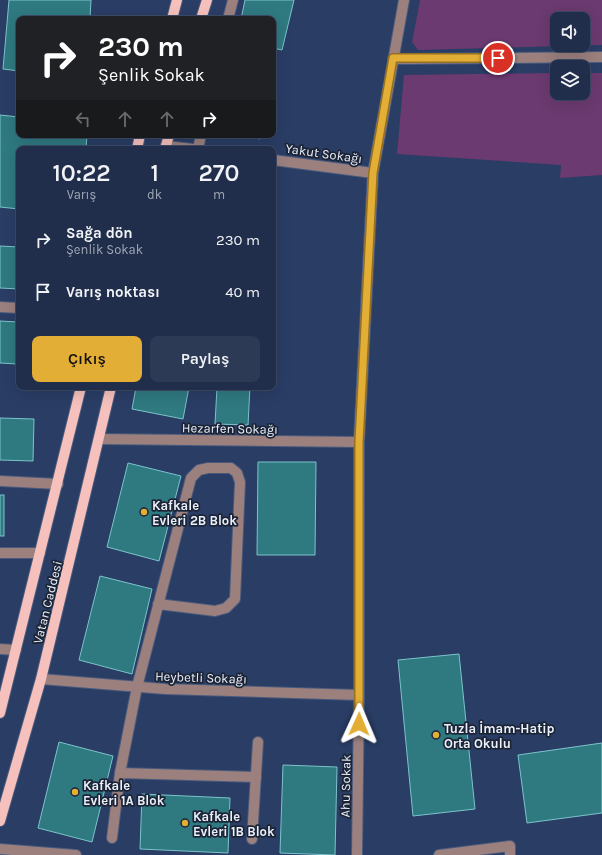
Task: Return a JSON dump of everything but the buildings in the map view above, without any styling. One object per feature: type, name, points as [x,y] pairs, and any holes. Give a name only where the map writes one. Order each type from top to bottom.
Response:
[{"type":"main road","points":[[173,16],[177,0]]},
{"type":"main road","points":[[202,16],[207,0]]},
{"type":"main road","name":"Vatan Caddesi","points":[[0,713],[80,390]]},
{"type":"main road","name":"Vatan Caddesi","points":[[0,821],[41,680],[110,390]]},
{"type":"street","points":[[229,16],[233,0]]},
{"type":"street","name":"Ahu Sokak","points":[[357,855],[359,695],[359,442],[373,173],[404,0]]},
{"type":"street","points":[[393,58],[602,57]]},
{"type":"street","name":"Yakut Sokağı","points":[[276,160],[373,173]]},
{"type":"street","points":[[0,308],[16,308]]},
{"type":"street","name":"Hezarfen Sokağı","points":[[99,439],[359,442]]},
{"type":"street","points":[[112,838],[120,774],[137,687],[158,604],[191,478],[199,470],[208,468],[231,468],[237,473],[240,482],[235,599],[226,608],[215,611],[158,604]]},
{"type":"street","points":[[0,480],[58,484]]},
{"type":"street","points":[[0,553],[40,554]]},
{"type":"street","points":[[0,649],[16,650]]},
{"type":"street","name":"Heybetli Sokağı","points":[[41,680],[172,689],[359,695]]},
{"type":"street","points":[[252,839],[258,742]]},
{"type":"street","points":[[120,774],[256,777]]},
{"type":"street","points":[[0,849],[76,855]]},
{"type":"street","points":[[439,855],[510,850]]},
{"type":"shaded area","points":[[420,0],[602,0],[602,45],[590,45],[590,12],[550,12],[550,46],[418,50],[412,42]]},
{"type":"shaded area","points":[[550,73],[550,100],[590,100],[590,73],[602,73],[602,175],[560,178],[561,165],[397,154],[404,75]]},
{"type":"place","name":"Kafkale Evleri 2B Blok","points":[[144,512]]},
{"type":"place","name":"Tuzla İmam-Hatip Orta Okulu","points":[[436,735]]},
{"type":"place","name":"Kafkale Evleri 1A Blok","points":[[75,792]]},
{"type":"place","name":"Kafkale Evleri 1B Blok","points":[[185,823]]},
{"type":"route","points":[[359,724],[359,442],[373,173],[393,58],[498,58]]}]
